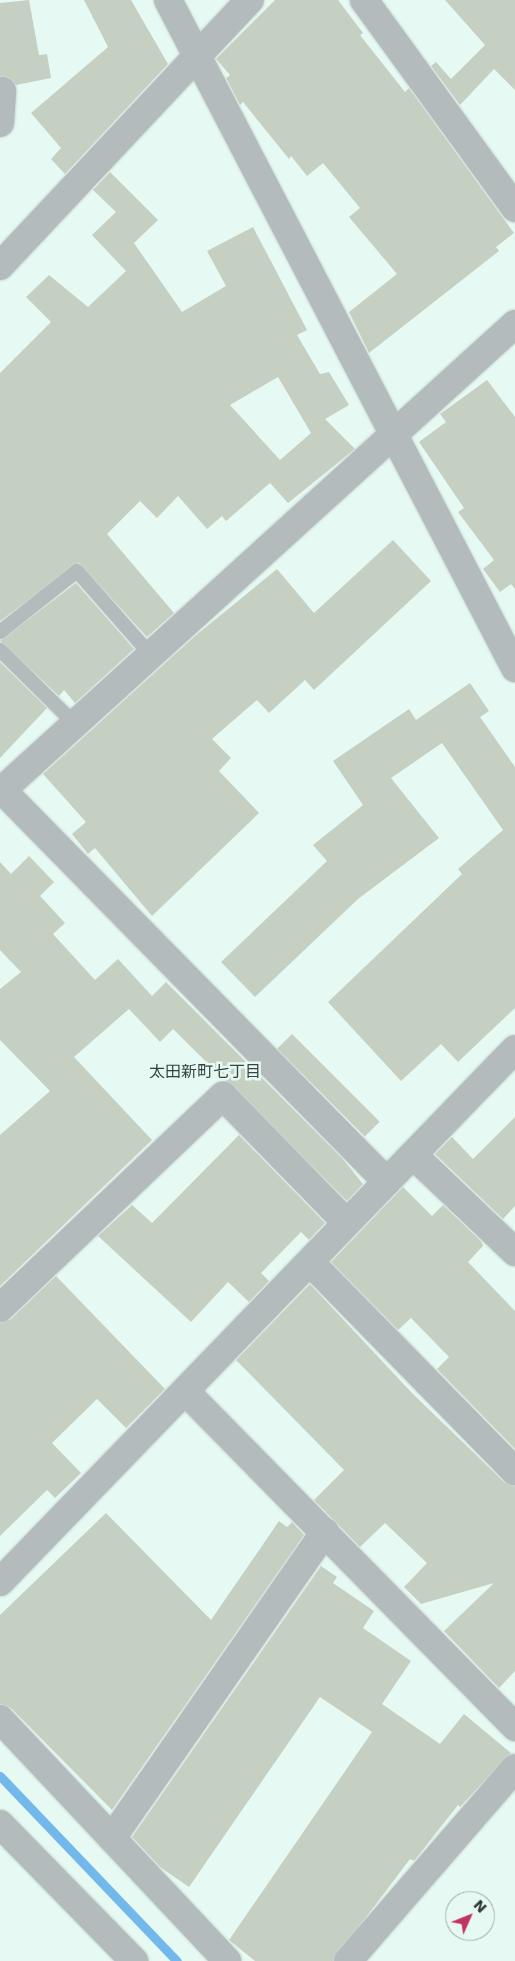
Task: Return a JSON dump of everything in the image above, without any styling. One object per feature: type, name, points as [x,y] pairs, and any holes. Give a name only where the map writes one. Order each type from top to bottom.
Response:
[{"type":"street","points":[[168,0],[515,668]]},
{"type":"street","points":[[2,259],[250,0]]},
{"type":"street","points":[[364,0],[515,208]]},
{"type":"street","points":[[0,123],[2,91]]},
{"type":"street","points":[[387,1182],[1,790],[392,432],[515,324]]},
{"type":"street","points":[[0,1582],[186,1392],[515,1049]]},
{"type":"street","points":[[0,1308],[223,1096],[347,1223]]},
{"type":"street","points":[[413,1155],[515,1252]]},
{"type":"street","points":[[310,1262],[515,1471]]},
{"type":"street","points":[[186,1392],[515,1727]]},
{"type":"street","points":[[112,1838],[325,1532]]},
{"type":"street","points":[[0,1719],[227,1961]]},
{"type":"street","points":[[348,1961],[515,1768]]},
{"type":"street","points":[[0,1824],[134,1961]]},
{"type":"lane","points":[[0,632],[77,571],[150,654]]},
{"type":"lane","points":[[0,650],[74,723]]},
{"type":"building","points":[[29,0],[39,55],[47,54],[51,78],[16,85],[0,76],[0,3]]},
{"type":"building","points":[[84,0],[131,0],[168,64],[65,174],[51,159],[61,148],[31,113],[108,47]]},
{"type":"building","points":[[275,0],[338,0],[363,33],[360,35],[405,92],[409,88],[514,233],[496,247],[499,251],[369,353],[349,312],[397,274],[349,217],[360,208],[323,163],[307,176],[291,156],[289,159],[243,102],[240,105],[226,78],[230,75],[216,59]]},
{"type":"building","points":[[445,0],[515,0],[515,90],[494,69],[460,105],[431,66],[436,62],[451,79],[485,45]]},
{"type":"building","points":[[110,172],[158,220],[134,243],[182,312],[226,286],[207,251],[253,227],[307,330],[297,335],[320,374],[329,372],[349,405],[325,419],[355,449],[288,503],[270,483],[226,521],[222,516],[207,529],[178,496],[157,518],[140,501],[107,534],[174,613],[147,637],[79,563],[0,621],[0,373],[51,322],[26,297],[49,275],[88,307],[126,271],[92,235],[116,212],[93,190]],"holes":[[[278,377],[311,433],[280,460],[230,405]]]},
{"type":"building","points":[[487,380],[515,417],[515,589],[511,584],[500,592],[483,569],[494,560],[458,512],[464,508],[419,442],[446,422],[440,414]]},
{"type":"building","points":[[393,540],[431,581],[314,690],[305,680],[269,713],[257,700],[212,739],[231,758],[219,771],[259,813],[152,916],[95,848],[88,854],[72,834],[86,822],[43,774],[195,636],[277,569],[314,613]]},
{"type":"building","points":[[76,583],[134,649],[75,703],[64,690],[59,696],[0,641]]},
{"type":"building","points":[[0,662],[47,708],[0,758]]},
{"type":"building","points":[[470,683],[489,711],[480,717],[515,767],[515,1008],[458,1062],[441,1044],[401,1081],[328,1002],[462,874],[458,869],[503,830],[442,743],[391,778],[439,838],[358,899],[255,997],[221,962],[327,861],[313,845],[363,805],[333,761],[409,709],[416,720]]},
{"type":"building","points":[[29,856],[54,882],[40,896],[65,923],[53,934],[95,980],[118,959],[152,996],[166,982],[342,1158],[363,1184],[347,1201],[173,1029],[160,1042],[129,1009],[74,1057],[152,1140],[0,1286],[0,1135],[50,1091],[0,1040],[0,989],[21,972],[0,950],[0,862],[11,874]]},
{"type":"building","points":[[292,1034],[380,1122],[365,1137],[277,1049]]},
{"type":"building","points":[[515,1117],[515,1206],[503,1219],[435,1154],[452,1137],[473,1159]]},
{"type":"building","points":[[239,1135],[325,1223],[309,1240],[301,1232],[261,1273],[269,1281],[249,1302],[228,1282],[191,1322],[98,1236],[132,1205],[152,1223]]},
{"type":"building","points":[[403,1187],[432,1216],[443,1205],[481,1241],[483,1246],[468,1262],[515,1311],[515,1449],[437,1369],[449,1357],[411,1318],[398,1330],[331,1262]]},
{"type":"building","points":[[56,1276],[165,1389],[126,1428],[97,1399],[52,1443],[81,1473],[55,1498],[47,1490],[0,1536],[0,1323],[11,1319]]},
{"type":"building","points":[[310,1284],[412,1393],[504,1482],[515,1486],[515,1671],[499,1688],[444,1631],[494,1583],[421,1604],[404,1587],[427,1563],[385,1523],[360,1547],[314,1500],[344,1470],[236,1360]]},
{"type":"building","points":[[106,1513],[211,1620],[279,1521],[287,1527],[292,1522],[304,1535],[112,1810],[11,1708],[0,1704],[0,1615]]},
{"type":"building","points":[[321,1566],[337,1577],[333,1583],[374,1611],[363,1628],[411,1661],[382,1704],[440,1744],[464,1714],[511,1753],[460,1807],[458,1805],[414,1861],[410,1859],[333,1961],[255,1961],[229,1940],[372,1732],[320,1697],[189,1887],[160,1867],[132,1837]]},
{"type":"waterway","points":[[0,1776],[177,1961]]},
{"type":"district","name":"太田新町七丁目","points":[[205,1072]]}]
